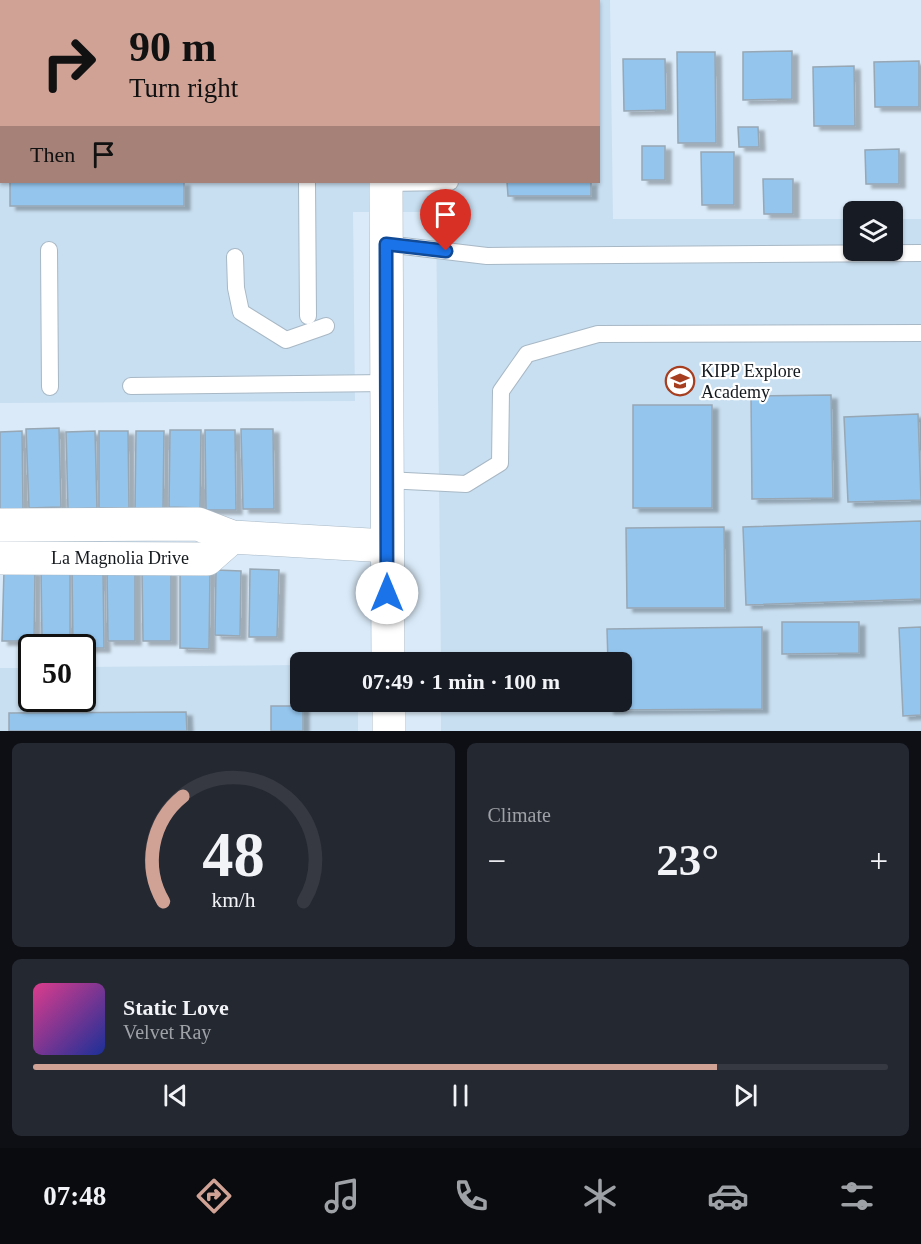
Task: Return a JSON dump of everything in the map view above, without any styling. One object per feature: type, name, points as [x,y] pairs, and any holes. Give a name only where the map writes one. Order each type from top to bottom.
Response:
[{"type":"street","points":[[386,183],[388,652]]},
{"type":"street","name":"La Magnolia Drive","points":[[0,525],[198,524],[232,537],[387,546]]},
{"type":"street","name":"La Magnolia Drive","points":[[0,558],[207,559],[232,537]]},
{"type":"street","points":[[389,712],[389,731]]},
{"type":"lane","points":[[307,183],[308,316]]},
{"type":"lane","points":[[386,244],[487,256],[921,253]]},
{"type":"lane","points":[[49,250],[50,387]]},
{"type":"lane","points":[[236,257],[236,288],[242,312],[286,340],[326,326]]},
{"type":"lane","points":[[386,480],[466,484],[500,463],[501,391],[527,354],[598,334],[921,333]]},
{"type":"lane","points":[[131,386],[387,383]]},
{"type":"shaded area","name":"KIPP Explore Academy","points":[[600,0],[610,0],[613,219],[843,219],[843,261],[903,261],[903,219],[921,219],[921,731],[441,731],[441,712],[632,712],[632,652],[441,652],[436,212],[353,212],[355,401],[0,403],[0,183],[600,183]]},
{"type":"shaded area","points":[[290,665],[290,712],[358,712],[358,731],[0,731],[0,668],[18,668],[18,712],[96,712],[96,667]]},
{"type":"building","points":[[792,51],[792,99],[743,100],[743,52]]},
{"type":"building","points":[[677,52],[715,52],[716,143],[678,143]]},
{"type":"building","points":[[623,59],[665,59],[666,110],[624,111]]},
{"type":"building","points":[[919,61],[919,107],[875,107],[874,62]]},
{"type":"building","points":[[854,66],[855,126],[814,126],[813,67]]},
{"type":"building","points":[[738,127],[758,127],[759,147],[739,147]]},
{"type":"building","points":[[642,146],[665,146],[665,180],[642,180]]},
{"type":"building","points":[[899,149],[899,184],[866,184],[865,150]]},
{"type":"building","points":[[701,152],[734,152],[734,205],[702,205]]},
{"type":"building","points":[[763,179],[793,179],[793,214],[764,214]]},
{"type":"building","points":[[10,183],[184,183],[184,206],[10,206]]},
{"type":"building","points":[[507,183],[591,183],[591,196],[508,196]]},
{"type":"building","points":[[831,395],[833,498],[752,499],[751,396]]},
{"type":"building","points":[[633,405],[712,405],[712,508],[633,508]]},
{"type":"building","points":[[918,414],[921,500],[848,502],[844,417]]},
{"type":"building","points":[[59,428],[61,507],[29,508],[26,429]]},
{"type":"building","points":[[241,429],[273,429],[274,509],[243,509]]},
{"type":"building","points":[[170,430],[201,430],[200,508],[169,507]]},
{"type":"building","points":[[205,430],[235,430],[236,510],[206,510]]},
{"type":"building","points":[[22,431],[23,509],[0,509],[0,432]]},
{"type":"building","points":[[95,431],[97,508],[68,509],[66,432]]},
{"type":"building","points":[[99,431],[128,431],[129,508],[99,508]]},
{"type":"building","points":[[136,431],[164,431],[163,510],[135,510]]},
{"type":"building","points":[[921,521],[921,599],[746,605],[743,527]]},
{"type":"building","points":[[724,527],[725,608],[627,608],[626,528]]},
{"type":"building","points":[[70,568],[70,634],[42,634],[41,569]]},
{"type":"building","points":[[180,569],[210,570],[209,649],[180,648]]},
{"type":"building","points":[[250,569],[279,570],[277,637],[249,637]]},
{"type":"building","points":[[4,570],[35,571],[34,634],[18,634],[18,641],[2,641]]},
{"type":"building","points":[[72,570],[103,570],[104,648],[96,648],[96,634],[73,634]]},
{"type":"building","points":[[107,570],[135,570],[135,641],[108,641]]},
{"type":"building","points":[[216,570],[241,571],[240,636],[215,635]]},
{"type":"building","points":[[142,571],[171,571],[171,641],[143,641]]},
{"type":"building","points":[[782,622],[859,622],[859,653],[782,654]]},
{"type":"building","points":[[762,627],[762,709],[632,710],[632,652],[608,652],[607,629]]},
{"type":"building","points":[[921,627],[921,715],[903,716],[899,628]]},
{"type":"building","points":[[271,706],[290,706],[290,712],[303,712],[303,731],[271,731]]},
{"type":"building","points":[[186,712],[187,731],[9,731],[9,713]]},
{"type":"place","name":"KIPP Explore Academy","points":[[680,381]]},
{"type":"route","points":[[387,593],[386,244],[446,251]]}]
